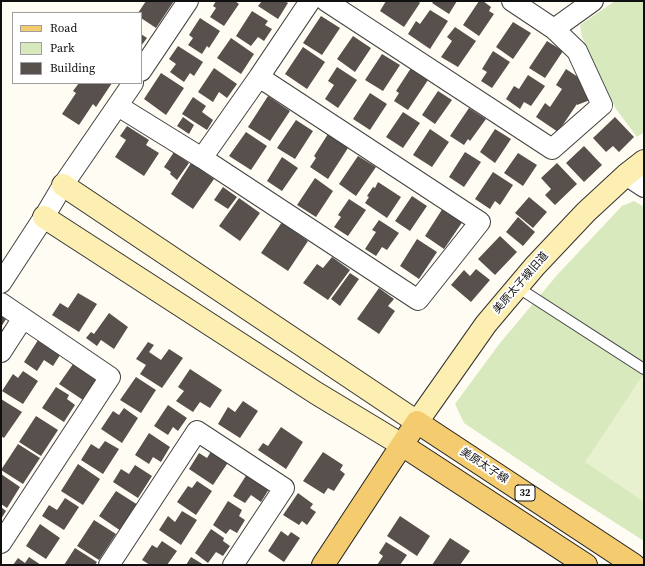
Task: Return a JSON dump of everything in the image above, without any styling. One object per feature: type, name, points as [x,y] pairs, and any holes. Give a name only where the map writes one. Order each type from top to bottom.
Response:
[{"type":"main road","points":[[323,565],[417,422]]},
{"type":"main road","name":"美原太子線","points":[[417,422],[634,565]]},
{"type":"main road","name":"32","points":[[402,444],[586,565]]},
{"type":"street","points":[[142,70],[188,1]]},
{"type":"street","points":[[202,158],[310,1]]},
{"type":"street","points":[[326,1],[552,149],[602,105],[577,50],[554,29],[512,1]]},
{"type":"street","points":[[554,29],[593,1]]},
{"type":"street","points":[[118,106],[202,158],[418,300],[480,222],[259,76]]},
{"type":"street","points":[[1,283],[63,186],[132,84]]},
{"type":"street","name":"美原太子線旧道","points":[[417,422],[486,324],[535,266],[586,212],[626,175],[644,161]]},
{"type":"street","points":[[626,175],[644,187]]},
{"type":"street","points":[[63,186],[417,422]]},
{"type":"street","points":[[44,217],[316,393],[402,444]]},
{"type":"street","points":[[1,303],[110,377],[1,543]]},
{"type":"street","points":[[1,352],[23,318]]},
{"type":"street","points":[[109,565],[197,431],[284,488],[233,565]]},
{"type":"lane","points":[[517,287],[644,369]]},
{"type":"green space","points":[[615,1],[644,1],[644,132],[637,137],[616,109],[582,37],[580,25]]},
{"type":"green space","points":[[634,201],[644,207],[644,541],[464,423],[455,404],[500,343],[558,274],[622,206]]},
{"type":"green space","points":[[642,376],[644,377],[644,502],[585,462]]},
{"type":"building","points":[[146,1],[174,1],[156,28],[142,19],[142,12],[139,12]]},
{"type":"building","points":[[216,1],[235,1],[239,4],[224,26],[210,17],[216,8],[213,6]]},
{"type":"building","points":[[262,1],[285,1],[288,3],[278,19],[258,6]]},
{"type":"building","points":[[386,1],[418,1],[420,3],[404,27],[380,11]]},
{"type":"building","points":[[434,1],[457,1],[449,14],[432,3]]},
{"type":"building","points":[[479,1],[483,1],[491,7],[489,11],[494,14],[479,36],[463,25]]},
{"type":"building","points":[[430,10],[448,21],[430,49],[408,34],[416,21],[420,24]]},
{"type":"building","points":[[252,11],[268,21],[265,25],[272,29],[264,41],[258,37],[251,46],[236,36]]},
{"type":"building","points":[[321,16],[340,28],[322,55],[303,43]]},
{"type":"building","points":[[200,18],[220,31],[209,48],[207,46],[202,54],[188,45],[193,38],[189,35]]},
{"type":"building","points":[[513,22],[531,33],[513,59],[496,47]]},
{"type":"building","points":[[455,27],[476,41],[458,67],[441,57],[452,41],[447,37]]},
{"type":"building","points":[[142,35],[147,38],[142,45]]},
{"type":"building","points":[[353,36],[371,48],[355,72],[337,59]]},
{"type":"building","points":[[231,38],[254,54],[241,74],[217,58]]},
{"type":"building","points":[[547,41],[563,51],[545,78],[529,68]]},
{"type":"building","points":[[178,46],[203,62],[194,76],[190,73],[184,82],[170,72],[176,64],[169,59]]},
{"type":"building","points":[[303,47],[325,62],[307,89],[285,74]]},
{"type":"building","points":[[493,51],[510,62],[492,88],[481,81],[487,72],[482,69]]},
{"type":"building","points":[[382,54],[400,65],[383,91],[365,80]]},
{"type":"building","points":[[337,67],[357,80],[338,108],[325,99],[334,85],[328,81]]},
{"type":"building","points":[[214,68],[237,84],[227,98],[219,92],[213,102],[198,92]]},
{"type":"building","points":[[411,68],[428,80],[408,110],[394,101],[399,93],[396,91]]},
{"type":"building","points":[[566,69],[584,81],[590,100],[577,104],[558,132],[536,117],[545,103],[550,107],[562,89],[556,85]]},
{"type":"building","points":[[161,73],[184,88],[166,115],[144,99]]},
{"type":"building","points":[[528,75],[545,86],[531,106],[524,102],[520,109],[506,99],[514,86],[519,89]]},
{"type":"building","points":[[78,84],[111,84],[96,107],[93,104],[79,125],[62,114],[76,93],[73,91]]},
{"type":"building","points":[[438,91],[452,100],[435,124],[422,115]]},
{"type":"building","points":[[370,93],[387,104],[370,130],[353,119]]},
{"type":"building","points":[[268,96],[290,111],[270,141],[248,127]]},
{"type":"building","points":[[193,97],[206,106],[202,112],[213,120],[207,130],[182,114]]},
{"type":"building","points":[[469,108],[486,119],[470,141],[468,139],[464,145],[450,136]]},
{"type":"building","points":[[403,112],[420,123],[403,148],[386,137]]},
{"type":"building","points":[[183,117],[194,125],[189,134],[177,126]]},
{"type":"building","points":[[615,117],[634,137],[619,152],[613,146],[606,152],[593,138]]},
{"type":"building","points":[[296,120],[313,131],[295,159],[277,148]]},
{"type":"building","points":[[127,126],[149,140],[146,145],[159,153],[144,176],[115,157],[126,140],[120,136]]},
{"type":"building","points":[[430,129],[449,142],[432,167],[413,155]]},
{"type":"building","points":[[495,129],[511,139],[495,163],[480,152]]},
{"type":"building","points":[[246,132],[267,146],[251,170],[229,156]]},
{"type":"building","points":[[328,134],[348,148],[328,179],[310,167],[316,158],[314,156]]},
{"type":"building","points":[[584,146],[602,165],[584,182],[566,163]]},
{"type":"building","points":[[174,152],[189,163],[177,180],[170,174],[171,172],[164,167]]},
{"type":"building","points":[[465,152],[481,162],[464,187],[449,177]]},
{"type":"building","points":[[518,153],[537,165],[523,186],[504,173]]},
{"type":"building","points":[[358,156],[376,167],[356,196],[339,184]]},
{"type":"building","points":[[282,157],[298,168],[282,191],[267,181]]},
{"type":"building","points":[[191,163],[214,179],[193,209],[171,194]]},
{"type":"building","points":[[557,163],[577,184],[555,205],[545,195],[551,189],[541,178]]},
{"type":"building","points":[[493,172],[513,185],[500,205],[495,201],[490,209],[475,199]]},
{"type":"building","points":[[315,178],[333,191],[316,217],[297,205]]},
{"type":"building","points":[[378,182],[401,197],[387,218],[365,203],[369,197],[367,196],[373,187],[375,188]]},
{"type":"building","points":[[223,187],[237,197],[228,209],[214,200]]},
{"type":"building","points":[[412,196],[427,206],[410,231],[395,221]]},
{"type":"building","points":[[529,197],[547,212],[533,228],[515,213]]},
{"type":"building","points":[[239,198],[260,213],[240,241],[219,226]]},
{"type":"building","points":[[349,199],[366,210],[348,236],[334,227],[341,217],[338,215]]},
{"type":"building","points":[[443,208],[463,221],[444,249],[425,236]]},
{"type":"building","points":[[518,217],[535,232],[523,246],[506,232]]},
{"type":"building","points":[[379,220],[399,233],[387,250],[382,247],[376,256],[365,249],[376,232],[372,230]]},
{"type":"building","points":[[282,222],[308,241],[288,271],[261,253]]},
{"type":"building","points":[[500,236],[517,252],[495,275],[478,259]]},
{"type":"building","points":[[417,239],[437,252],[419,279],[400,266]]},
{"type":"building","points":[[332,257],[350,270],[328,300],[303,283],[317,264],[323,268]]},
{"type":"building","points":[[476,269],[490,280],[471,302],[451,285],[464,270],[470,276]]},
{"type":"building","points":[[350,273],[359,279],[340,306],[331,299]]},
{"type":"building","points":[[379,288],[394,299],[388,306],[395,311],[379,334],[357,319]]},
{"type":"building","points":[[78,293],[97,304],[79,332],[52,315],[60,303],[68,308]]},
{"type":"building","points":[[1,311],[8,316],[1,327]]},
{"type":"building","points":[[109,313],[128,327],[114,349],[101,340],[97,346],[86,338],[91,332],[94,334]]},
{"type":"building","points":[[40,337],[62,352],[53,366],[44,360],[37,371],[24,362]]},
{"type":"building","points":[[148,342],[154,345],[149,352],[161,360],[169,349],[183,358],[162,388],[140,374],[146,365],[136,359]]},
{"type":"building","points":[[80,362],[97,380],[83,400],[59,384],[73,364],[77,367]]},
{"type":"building","points":[[190,369],[222,390],[210,408],[200,402],[193,412],[176,401],[184,391],[178,387]]},
{"type":"building","points":[[23,371],[38,381],[23,404],[2,391],[13,374],[18,378]]},
{"type":"building","points":[[136,377],[156,390],[141,413],[120,400]]},
{"type":"building","points":[[56,387],[69,395],[67,399],[75,405],[64,422],[42,408]]},
{"type":"building","points":[[1,399],[22,412],[4,438],[1,436]]},
{"type":"building","points":[[243,401],[258,411],[240,438],[218,424],[228,407],[235,412]]},
{"type":"building","points":[[168,405],[187,418],[178,431],[173,427],[168,435],[154,426]]},
{"type":"building","points":[[124,408],[138,418],[122,443],[101,429],[113,411],[119,415]]},
{"type":"building","points":[[36,416],[58,430],[41,456],[19,442]]},
{"type":"building","points":[[281,427],[303,442],[286,469],[258,450],[263,443],[268,446]]},
{"type":"building","points":[[149,433],[170,447],[161,462],[153,457],[149,464],[135,455]]},
{"type":"building","points":[[105,441],[119,449],[103,474],[81,460],[91,444],[99,449]]},
{"type":"building","points":[[18,444],[40,458],[23,484],[1,470]]},
{"type":"building","points":[[212,450],[229,461],[213,485],[189,469],[199,453],[207,458]]},
{"type":"building","points":[[323,452],[343,465],[340,470],[345,474],[334,491],[328,488],[324,494],[303,481]]},
{"type":"building","points":[[78,464],[100,479],[83,505],[61,491]]},
{"type":"building","points":[[135,465],[152,476],[138,498],[113,482],[121,469],[129,474]]},
{"type":"building","points":[[1,474],[20,487],[7,508],[1,504]]},
{"type":"building","points":[[247,474],[269,489],[261,502],[251,495],[245,503],[233,496]]},
{"type":"building","points":[[197,481],[212,491],[196,515],[177,502],[188,486],[192,488]]},
{"type":"building","points":[[116,491],[138,505],[121,531],[99,516]]},
{"type":"building","points":[[298,493],[313,504],[310,508],[316,512],[307,525],[302,521],[299,525],[283,515]]},
{"type":"building","points":[[65,498],[79,507],[64,530],[42,516],[49,505],[57,510]]},
{"type":"building","points":[[228,501],[242,510],[239,516],[245,520],[237,533],[230,529],[226,534],[213,525]]},
{"type":"building","points":[[1,507],[6,511],[1,519]]},
{"type":"building","points":[[182,511],[197,520],[181,545],[159,530],[168,516],[175,522]]},
{"type":"building","points":[[400,516],[430,536],[417,556],[387,536]]},
{"type":"building","points":[[94,520],[116,534],[99,560],[77,546]]},
{"type":"building","points":[[40,524],[60,538],[46,559],[26,546]]},
{"type":"building","points":[[211,529],[224,538],[223,541],[230,546],[223,556],[216,552],[208,563],[195,553]]},
{"type":"building","points":[[281,531],[288,536],[291,532],[300,538],[284,562],[268,551]]},
{"type":"building","points":[[450,538],[470,551],[460,565],[432,565]]},
{"type":"building","points":[[162,541],[177,551],[167,565],[150,565],[142,560],[152,545],[157,548]]},
{"type":"building","points":[[386,542],[407,555],[400,565],[377,565],[383,556],[379,553]]},
{"type":"building","points":[[75,548],[97,562],[95,565],[64,565]]},
{"type":"building","points":[[29,557],[41,565],[13,565],[18,558],[25,563]]},
{"type":"building","points":[[191,557],[204,565],[186,565]]}]
